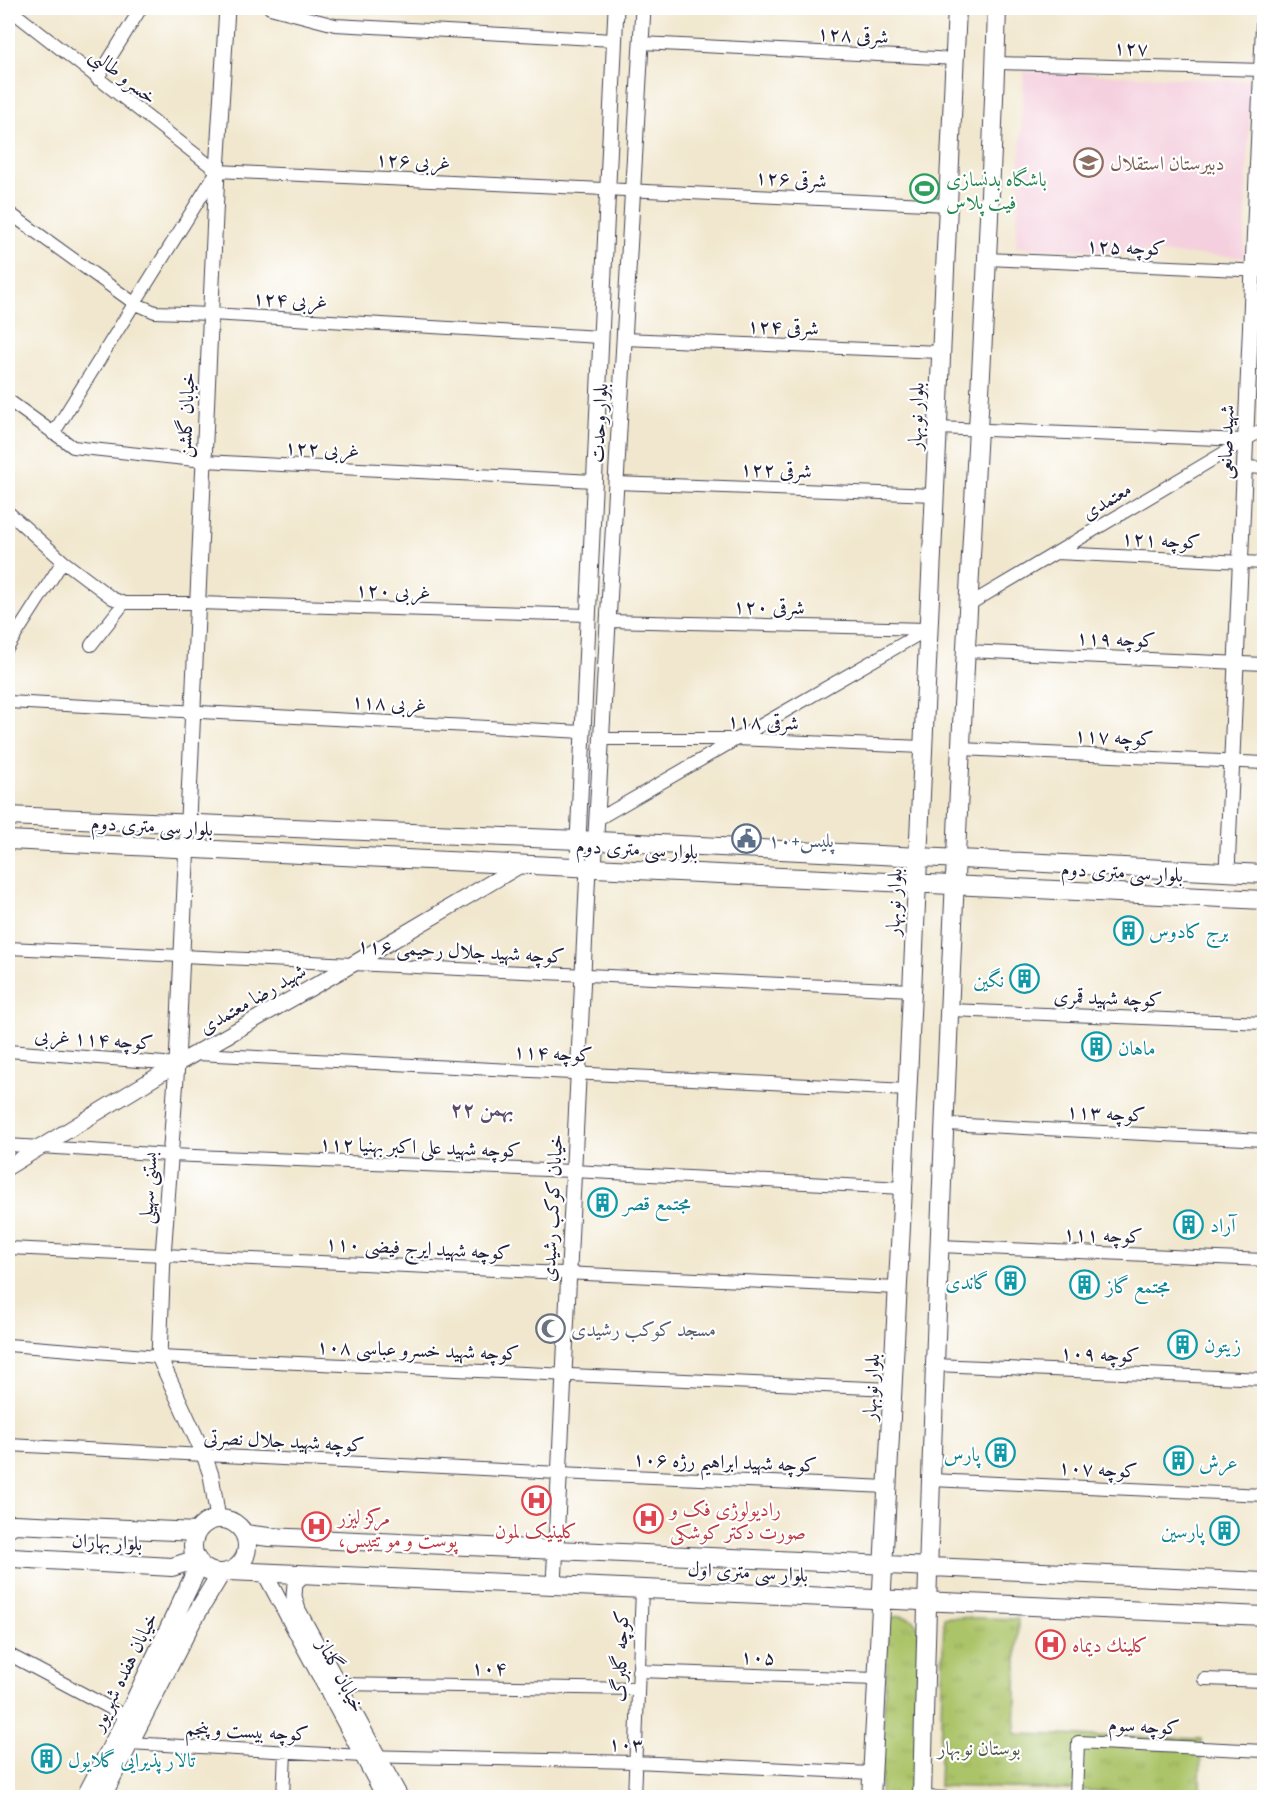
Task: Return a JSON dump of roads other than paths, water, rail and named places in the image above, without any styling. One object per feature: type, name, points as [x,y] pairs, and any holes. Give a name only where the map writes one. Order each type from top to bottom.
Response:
[{"type":"main road","name":"بلوار نوبهار","points":[[871,1797],[903,1188],[957,8]]},
{"type":"main road","points":[[922,1797],[934,1365],[961,749],[979,431],[998,8]]},
{"type":"main road","name":"بلوار سی متری دوم","points":[[8,816],[578,840],[1264,874]]},
{"type":"main road","name":"بلوار سی متری دوم","points":[[8,840],[1264,900]]},
{"type":"main road","points":[[218,1519],[234,1522],[245,1534],[247,1552],[237,1567],[225,1572],[213,1572],[199,1561],[194,1549],[197,1532],[210,1521],[218,1519]]},
{"type":"main road","name":"بلوار بهاران","points":[[10,1524],[197,1532]]},
{"type":"main road","name":"بلوار سی متری اول","points":[[245,1534],[269,1537],[1264,1582]]},
{"type":"main road","name":"بلوار بهاران","points":[[10,1556],[172,1567],[199,1561]]},
{"type":"main road","name":"خیابان هفده شهریور","points":[[85,1797],[127,1717],[199,1561]]},
{"type":"main road","name":"بلوار سی متری اول","points":[[225,1572],[1264,1616]]},
{"type":"main road","name":"خیابان هفده شهریور","points":[[101,1797],[192,1621],[225,1572]]},
{"type":"street","points":[[97,79],[141,8]]},
{"type":"street","name":"خیابان گلشن","points":[[186,849],[217,171],[227,8]]},
{"type":"street","points":[[270,8],[335,25],[614,40]]},
{"type":"street","name":"بلوار وحدت","points":[[587,868],[578,840],[616,8]]},
{"type":"street","name":"بلوار وحدت","points":[[587,868],[597,841],[643,8]]},
{"type":"street","name":"خسرو طالبی","points":[[8,9],[217,171]]},
{"type":"street","name":"شهید صانعی","points":[[1227,872],[1246,440],[1259,271],[1264,14]]},
{"type":"street","name":"۱۲۸ شرقی","points":[[642,43],[956,59]]},
{"type":"street","name":"۱۲۷","points":[[996,63],[1263,70]]},
{"type":"street","points":[[53,434],[217,171]]},
{"type":"street","name":"۱۲۶ غربی","points":[[217,171],[632,190]]},
{"type":"street","name":"۱۲۶ شرقی","points":[[632,190],[948,205]]},
{"type":"street","name":"۱۲۴ غربی","points":[[8,212],[134,303],[155,312],[600,337]]},
{"type":"street","name":"کوچه ۱۲۵","points":[[987,260],[1259,271]]},
{"type":"street","name":"۱۲۴ شرقی","points":[[624,339],[940,352]]},
{"type":"street","name":"۱۲۲ غربی","points":[[8,400],[73,447],[204,461],[594,481]]},
{"type":"street","points":[[937,428],[1246,440]]},
{"type":"street","name":"معتمدی","points":[[968,606],[1264,429]]},
{"type":"street","points":[[1245,467],[1264,468]]},
{"type":"street","name":"۱۲۲ شرقی","points":[[616,483],[934,495]]},
{"type":"street","points":[[8,512],[63,561],[112,598],[124,603],[91,645]]},
{"type":"street","name":"کوچه ۱۲۱","points":[[1056,553],[1264,563]]},
{"type":"street","points":[[8,647],[63,561]]},
{"type":"street","name":"۱۲۰ غربی","points":[[124,603],[198,603],[588,615]]},
{"type":"street","name":"۱۲۰ شرقی","points":[[609,621],[928,629]]},
{"type":"street","points":[[598,819],[928,629]]},
{"type":"street","name":"کوچه ۱۱۹","points":[[966,651],[1264,664]]},
{"type":"street","name":"۱۱۸ غربی","points":[[8,702],[583,732]]},
{"type":"street","name":"۱۱۸ شرقی","points":[[603,739],[735,739],[922,747]]},
{"type":"street","name":"کوچه ۱۱۷","points":[[961,749],[1264,763]]},
{"type":"street","name":"بستنی سهیلی","points":[[186,849],[177,1064],[163,1256],[159,1357],[204,1455],[211,1475],[218,1519]]},
{"type":"street","name":"شهید رضا معتمدی","points":[[8,1167],[177,1064],[519,866]]},
{"type":"street","name":"خیابان کوکب رشیدی","points":[[554,1585],[587,868]]},
{"type":"street","name":"کوچه شهید جلال رحیمی ۱۱۶","points":[[8,948],[912,990]]},
{"type":"street","name":"کوچه شهید قمری","points":[[950,1010],[1264,1023]]},
{"type":"street","name":"کوچه ۱۱۴ غربی","points":[[8,1051],[177,1064]]},
{"type":"street","name":"کوچه ۱۱۴","points":[[197,1054],[907,1090]]},
{"type":"street","name":"کوچه ۱۱۳","points":[[946,1124],[1264,1140]]},
{"type":"street","name":"کوچه شهید علی اکبر بهنیا ۱۱۲","points":[[8,1145],[170,1155],[573,1171],[903,1188]]},
{"type":"street","name":"کوچه ۱۱۱","points":[[940,1246],[1264,1260]]},
{"type":"street","name":"کوچه شهید ایرج فیضی ۱۱۰","points":[[8,1248],[898,1288]]},
{"type":"street","name":"کوچه شهید خسرو عباسی ۱۰۸","points":[[8,1345],[159,1357],[892,1389]]},
{"type":"street","name":"کوچه ۱۰۹","points":[[934,1365],[1264,1379]]},
{"type":"street","name":"کوچه شهید جلال نصرتی","points":[[8,1445],[560,1473]]},
{"type":"street","name":"کوچه شهید ابراهیم رژه ۱۰۶","points":[[560,1473],[888,1487]]},
{"type":"street","name":"کوچه ۱۰۷","points":[[930,1480],[1264,1495]]},
{"type":"street","name":"خیابان گلناز","points":[[264,1572],[307,1640],[340,1684],[402,1797]]},
{"type":"street","name":"خیابان گلناز","points":[[304,1574],[295,1583],[294,1596],[307,1640],[384,1797]]},
{"type":"street","name":"کوچه گلبرگ","points":[[634,1797],[642,1589]]},
{"type":"street","points":[[8,1654],[127,1717]]},
{"type":"street","name":"۱۰۵","points":[[638,1671],[876,1680]]},
{"type":"street","points":[[1204,1679],[1264,1681]]},
{"type":"street","name":"۱۰۴","points":[[340,1684],[638,1689]]},
{"type":"street","name":"کوچه سوم","points":[[1076,1797],[1078,1742],[1264,1750]]},
{"type":"street","name":"کوچه بیست و پنجم","points":[[129,1743],[378,1755]]},
{"type":"street","points":[[283,1797],[285,1752]]},
{"type":"street","name":"۱۰۳","points":[[378,1755],[635,1762],[872,1773]]},
{"type":"street","points":[[922,1797],[950,1797]]},
{"type":"place","name":"دبیرستان استقلال","points":[[1089,162]]},
{"type":"place","name":"باشگاه بدنسازی فیت پلاس","points":[[925,189]]},
{"type":"place","name":"پلیس+۱۰","points":[[747,839]]},
{"type":"place","name":"برج کادوس","points":[[1128,930]]},
{"type":"place","name":"نگین","points":[[1025,979]]},
{"type":"place","name":"ماهان","points":[[1097,1047]]},
{"type":"place","name":"مجتمع قصر","points":[[602,1202]]},
{"type":"place","name":"آراد","points":[[1189,1224]]},
{"type":"place","name":"گاندی","points":[[1010,1281]]},
{"type":"place","name":"مجتمع گاز","points":[[1085,1285]]},
{"type":"place","name":"مسجد کوکب رشیدی","points":[[550,1328]]},
{"type":"place","name":"زیتون","points":[[1183,1344]]},
{"type":"place","name":"پارس","points":[[1001,1453]]},
{"type":"place","name":"عرش","points":[[1178,1461]]},
{"type":"place","name":"کلینیک لمون","points":[[536,1500]]},
{"type":"place","name":"رادیولوژی فک و صورت دکتر کوشکی","points":[[649,1519]]},
{"type":"place","name":"مرکز لیزر ،پوست و مو تتیس","points":[[317,1527]]},
{"type":"place","name":"پارسین","points":[[1225,1530]]},
{"type":"place","name":"كلينك ديماه","points":[[1051,1644]]},
{"type":"place","name":"تالار پذیرایی گلایول","points":[[47,1759]]},
{"type":"district","name":"۲۲ بهمن","points":[[482,1108]]},
{"type":"park label","name":"بوستان نوبهار","points":[[979,1747]]}]
